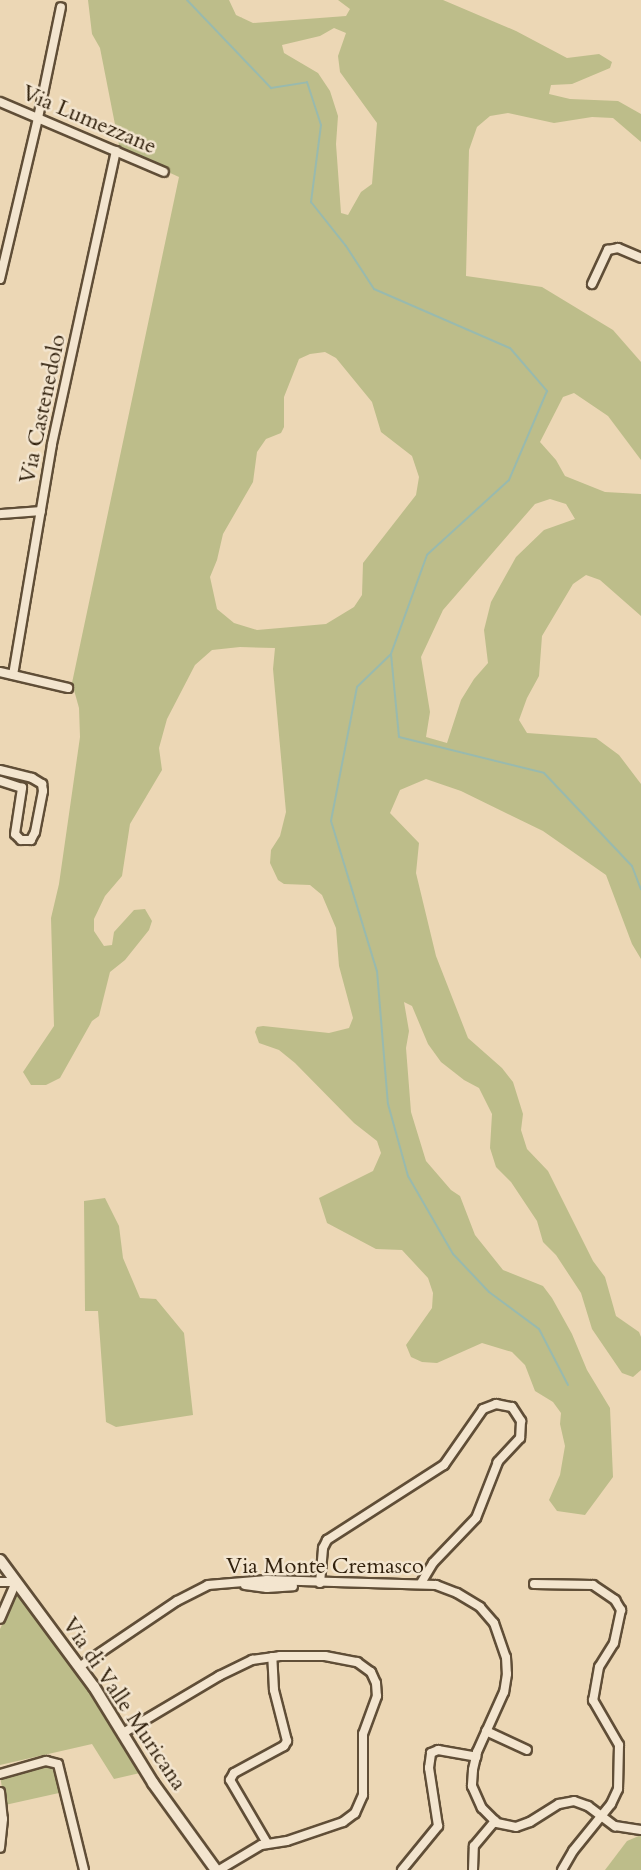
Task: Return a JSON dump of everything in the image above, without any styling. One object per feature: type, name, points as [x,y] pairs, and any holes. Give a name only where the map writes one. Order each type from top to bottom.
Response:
[{"type":"street","points":[[0,279],[38,118],[61,7]]},
{"type":"street","name":"Via Lumezzane","points":[[0,102],[164,172]]},
{"type":"street","name":"Via Castenedolo","points":[[13,675],[52,444],[116,151]]},
{"type":"street","points":[[592,284],[608,250],[618,248],[641,258]]},
{"type":"street","points":[[0,514],[40,512]]},
{"type":"street","points":[[0,672],[68,688]]},
{"type":"street","points":[[0,770],[35,779],[43,788],[36,832],[31,840],[21,840],[15,834],[22,788],[0,781]]},
{"type":"street","points":[[320,1583],[323,1548],[327,1540],[444,1465],[483,1409],[496,1404],[512,1407],[521,1421],[520,1437],[498,1462],[476,1518],[429,1567],[421,1583]]},
{"type":"street","name":"Via di Valle Muricana","points":[[0,1560],[79,1667],[153,1783],[217,1870]]},
{"type":"street","points":[[0,1582],[16,1582],[0,1619]]},
{"type":"street","name":"Via Monte Cremasco","points":[[79,1667],[194,1590],[213,1584],[232,1583],[267,1588],[320,1583],[421,1583],[447,1588],[472,1600],[487,1614],[498,1633],[507,1665],[506,1683],[476,1757],[472,1778],[474,1793],[482,1808],[495,1821]]},
{"type":"street","points":[[534,1584],[593,1585],[620,1606],[621,1615],[615,1642],[599,1667],[593,1697],[595,1707],[618,1741],[621,1758],[618,1789],[562,1870]]},
{"type":"street","points":[[123,1733],[241,1664],[272,1657],[317,1656],[357,1662],[372,1674],[377,1693],[363,1738],[363,1795],[357,1810],[343,1822],[287,1841],[267,1843],[217,1870]]},
{"type":"street","points":[[267,1843],[230,1780],[234,1773],[284,1746],[287,1741],[274,1690],[272,1657]]},
{"type":"street","points":[[486,1731],[527,1750]]},
{"type":"street","points":[[402,1870],[438,1826],[429,1767],[431,1753],[438,1750],[476,1757]]},
{"type":"street","points":[[0,1774],[46,1761],[58,1764],[84,1870]]},
{"type":"street","points":[[0,1792],[3,1819],[0,1848]]},
{"type":"street","points":[[473,1870],[474,1846],[495,1821],[506,1827],[521,1826],[559,1804],[570,1801],[583,1803],[615,1826],[641,1830]]},
{"type":"green space","points":[[88,0],[229,0],[236,15],[253,23],[346,16],[350,9],[338,0],[443,0],[516,31],[567,58],[599,54],[612,62],[610,68],[572,84],[551,85],[549,94],[570,99],[618,101],[641,114],[641,142],[613,118],[592,117],[554,123],[508,113],[490,116],[477,127],[469,150],[466,276],[542,287],[613,330],[641,362],[641,460],[608,416],[574,393],[563,397],[540,442],[556,460],[565,476],[605,492],[641,494],[641,616],[600,580],[586,575],[573,584],[542,636],[539,676],[527,698],[519,720],[527,733],[596,738],[619,755],[641,784],[641,959],[632,944],[606,875],[543,831],[461,791],[426,779],[400,790],[390,813],[419,843],[416,873],[436,956],[468,1038],[502,1068],[513,1082],[523,1114],[521,1130],[527,1149],[548,1171],[593,1261],[605,1277],[616,1316],[639,1332],[641,1337],[641,1370],[633,1377],[622,1373],[592,1329],[581,1293],[556,1255],[543,1242],[537,1221],[511,1182],[496,1167],[490,1148],[492,1114],[479,1088],[464,1080],[441,1062],[428,1044],[412,1006],[404,1002],[409,1031],[406,1048],[411,1112],[426,1161],[451,1190],[460,1196],[475,1235],[503,1270],[543,1286],[552,1298],[572,1334],[587,1370],[610,1408],[613,1477],[585,1515],[557,1511],[549,1500],[560,1475],[565,1446],[560,1424],[561,1413],[553,1402],[535,1391],[525,1365],[512,1352],[482,1343],[437,1363],[422,1362],[411,1357],[406,1345],[432,1308],[433,1293],[428,1278],[402,1250],[376,1249],[327,1223],[319,1198],[373,1171],[381,1153],[377,1141],[354,1123],[295,1063],[279,1050],[259,1043],[255,1032],[257,1027],[263,1026],[329,1033],[349,1028],[353,1018],[339,966],[336,928],[322,895],[310,885],[284,884],[278,880],[270,863],[271,850],[280,836],[286,812],[273,669],[275,648],[240,647],[212,650],[195,665],[167,719],[159,748],[162,770],[130,824],[122,876],[105,896],[94,919],[94,931],[104,946],[112,945],[114,932],[134,910],[145,909],[152,921],[149,930],[125,960],[110,972],[99,1016],[92,1021],[60,1078],[46,1085],[31,1085],[23,1072],[54,1026],[51,918],[59,884],[80,737],[79,708],[72,683],[179,177],[120,150],[100,48],[92,34]],"holes":[[[334,28],[346,33],[338,56],[340,72],[377,123],[372,184],[361,192],[348,215],[341,213],[336,144],[338,116],[330,91],[318,73],[284,53],[282,45],[320,36]],[[325,352],[336,358],[372,402],[381,432],[412,456],[419,477],[416,495],[363,563],[362,595],[354,607],[326,624],[257,630],[234,623],[217,609],[210,577],[223,534],[253,482],[257,452],[266,439],[281,433],[284,427],[284,397],[299,359],[310,354]],[[550,499],[566,504],[575,519],[544,530],[516,557],[491,602],[484,630],[488,663],[474,679],[461,700],[447,743],[426,737],[430,712],[421,657],[443,610],[535,504]]]},
{"type":"green space","points":[[105,1198],[119,1226],[123,1258],[140,1298],[156,1299],[184,1333],[193,1415],[116,1427],[106,1422],[98,1311],[85,1311],[84,1201]]},
{"type":"green space","points":[[17,1593],[89,1689],[140,1773],[114,1779],[92,1744],[0,1765],[0,1629]]},
{"type":"green space","points":[[43,1767],[51,1768],[55,1773],[59,1793],[5,1805],[0,1776]]},
{"type":"green space","points":[[641,1835],[641,1870],[605,1870],[627,1841]]},
{"type":"waterway","points":[[187,0],[271,88],[307,82],[321,125],[311,202],[346,246],[374,289],[510,348],[547,391],[509,480],[427,555],[391,654],[399,737],[544,773],[632,866],[641,889]]},
{"type":"waterway","points":[[390,655],[357,687],[331,821],[377,971],[388,1104],[408,1176],[453,1254],[489,1292],[539,1329],[568,1385]]}]
